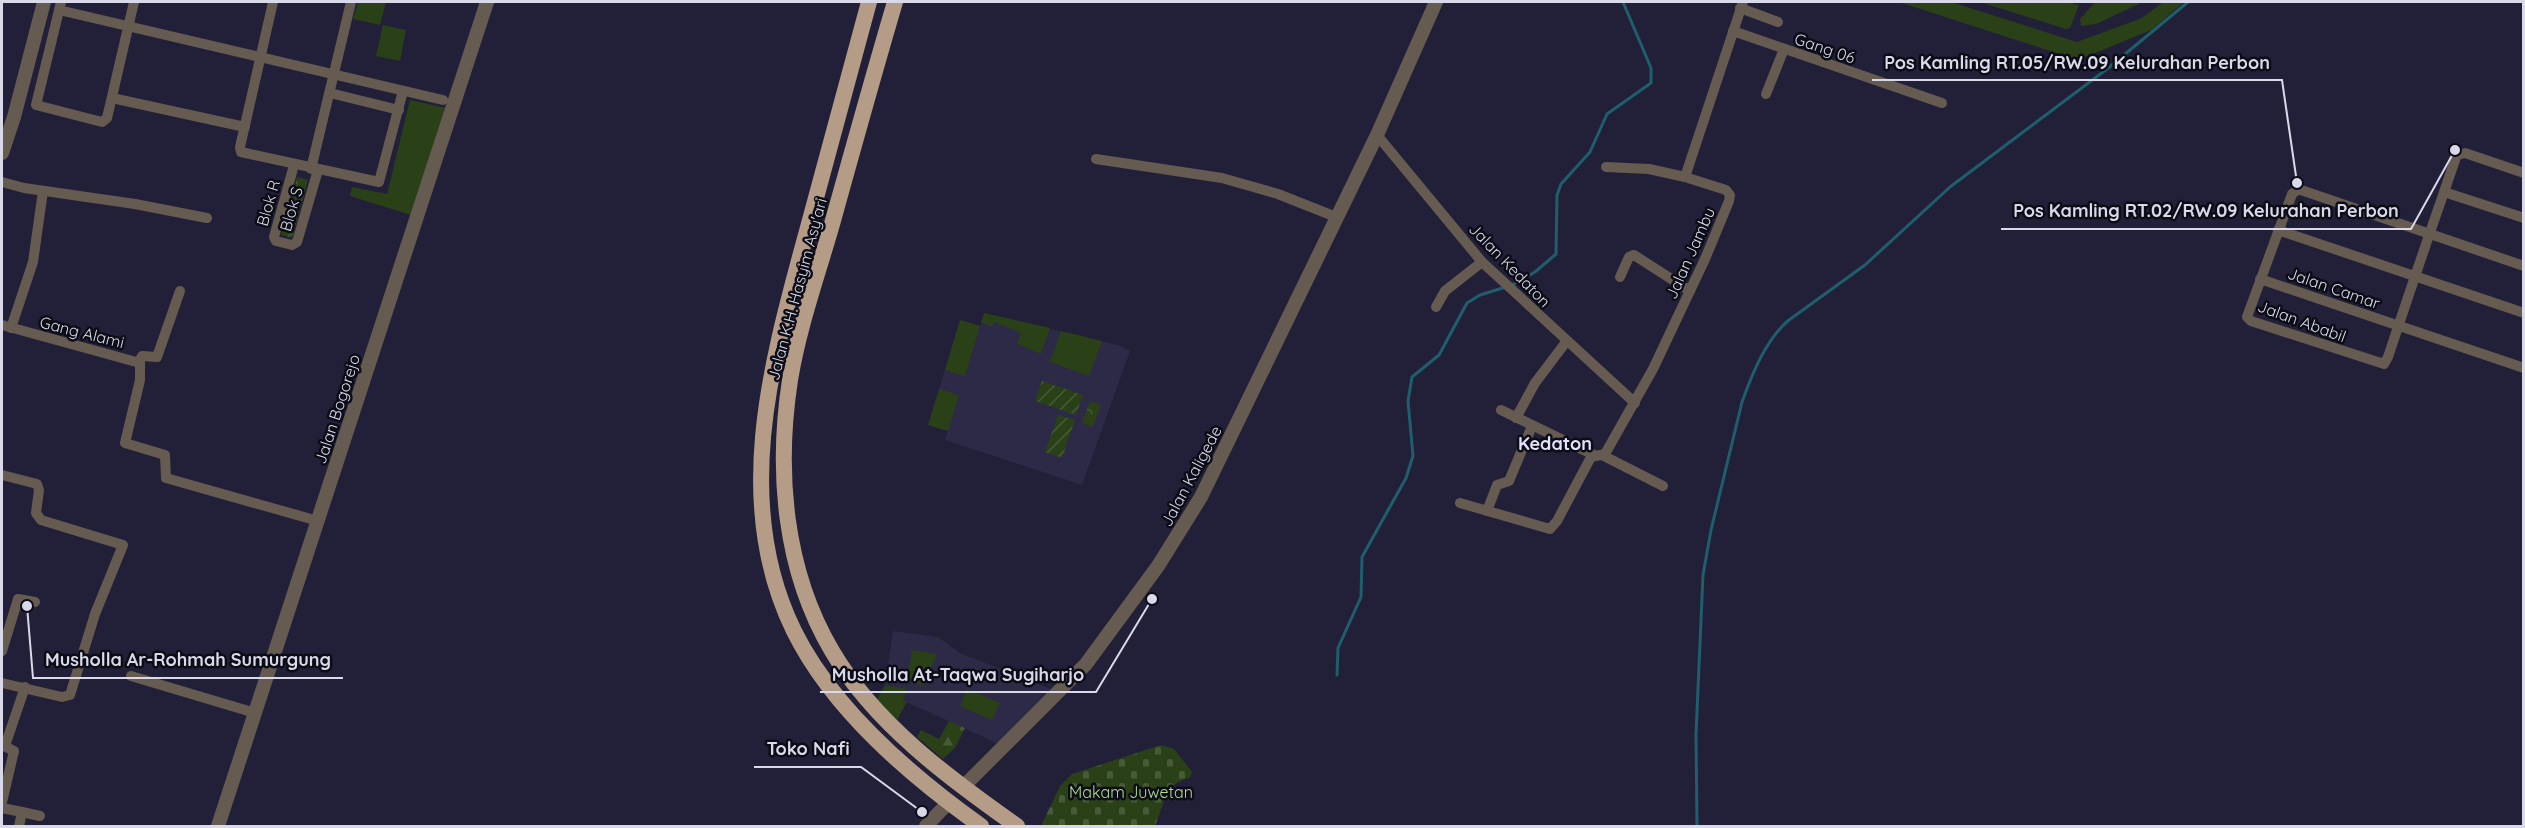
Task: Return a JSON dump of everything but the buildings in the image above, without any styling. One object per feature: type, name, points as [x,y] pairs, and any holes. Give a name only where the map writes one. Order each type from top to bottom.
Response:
[{"type":"highway","name":"Jalan K.H. Hasyim Asy'ari","points":[[869,2],[780,332],[766,395],[761,468],[767,546],[784,607],[806,652],[848,708],[886,748],[981,826]]},
{"type":"highway","name":"Jalan K.H. Hasyim Asy'ari","points":[[895,2],[801,332],[788,400],[785,483],[787,515],[796,563],[818,625],[842,666],[892,724],[964,786],[1017,826]]},
{"type":"highway","points":[[817,193],[819,203],[827,204],[858,95],[873,79]]},
{"type":"highway","points":[[780,332],[789,325],[793,318],[825,214],[831,217],[831,227]]},
{"type":"street","points":[[2,153],[14,117],[44,2]]},
{"type":"street","points":[[134,2],[129,26],[112,98],[107,116],[102,122],[40,108],[36,101],[60,6],[129,26],[443,100]]},
{"type":"street","points":[[273,2],[241,143],[240,150],[244,154],[376,183],[381,181],[403,91]]},
{"type":"street","points":[[314,169],[351,2]]},
{"type":"street","name":"Jalan Bogorejo","points":[[218,826],[487,2]]},
{"type":"street","name":"Jalan Kaligede","points":[[964,786],[1080,671],[1158,566],[1201,497],[1377,135],[1437,2]]},
{"type":"street","points":[[1606,167],[1649,169],[1685,177],[1741,5],[1778,22]]},
{"type":"street","name":"Gang 06","points":[[1733,31],[1942,103]]},
{"type":"street","points":[[1766,94],[1784,49]]},
{"type":"street","points":[[330,93],[399,110]]},
{"type":"street","points":[[112,98],[245,127]]},
{"type":"street","name":"Jalan Kedaton","points":[[1377,135],[1482,262],[1566,342],[1635,403]]},
{"type":"street","points":[[2398,326],[2457,155],[2464,153],[2523,173]]},
{"type":"street","points":[[1095,159],[1222,178],[1278,194],[1336,217]]},
{"type":"street","name":"Blok R","points":[[284,243],[276,241],[274,237],[294,165]]},
{"type":"street","name":"Blok S","points":[[284,243],[296,243],[314,169]]},
{"type":"street","name":"Jalan Jambu","points":[[1487,511],[1550,529],[1557,521],[1589,459],[1598,455],[1614,440],[1635,403],[1690,291],[1730,197],[1726,190],[1685,177]]},
{"type":"street","points":[[2,182],[207,218]]},
{"type":"street","points":[[2260,279],[2295,190],[2523,266]]},
{"type":"street","points":[[6,326],[33,262],[43,191]]},
{"type":"street","points":[[2444,192],[2523,218]]},
{"type":"street","points":[[2278,230],[2523,313]]},
{"type":"street","points":[[1620,277],[1629,257],[1634,255],[1690,291]]},
{"type":"street","points":[[1436,307],[1445,291],[1482,262]]},
{"type":"street","name":"Jalan Camar","points":[[2260,279],[2523,368]]},
{"type":"street","name":"Jalan Ababil","points":[[2260,279],[2247,314],[2249,319],[2379,364],[2386,362],[2398,326]]},
{"type":"street","points":[[139,362],[142,356],[157,357],[180,291]]},
{"type":"street","name":"Gang Alami","points":[[6,326],[139,362],[142,370],[124,443],[164,455],[167,458],[164,475],[168,478],[318,521]]},
{"type":"street","points":[[1516,418],[1535,384],[1566,342]]},
{"type":"street","points":[[1501,410],[1663,486]]},
{"type":"street","points":[[1461,503],[1487,511],[1497,485],[1509,481],[1532,426]]},
{"type":"street","points":[[2,476],[37,484],[39,490],[36,513],[41,520],[120,542],[122,548],[95,614],[70,695],[62,697],[2,683]]},
{"type":"street","points":[[2,651],[18,599],[34,602]]},
{"type":"street","points":[[131,676],[255,713]]},
{"type":"street","points":[[2,802],[14,752],[3,745],[26,687]]},
{"type":"street","points":[[926,826],[949,802]]},
{"type":"street","points":[[2,808],[40,816]]},
{"type":"street","points":[[19,826],[22,812]]},
{"type":"shaded area","points":[[984,313],[1118,345],[1130,351],[1082,485],[945,440],[948,431],[928,425],[960,320],[980,326]]},
{"type":"shaded area","points":[[893,631],[938,637],[960,653],[1053,690],[999,744],[902,700],[907,689],[885,685]]},
{"type":"green space","points":[[358,2],[386,2],[380,25],[353,19]]},
{"type":"green space","points":[[1899,2],[1951,2],[2077,42],[2142,18],[2163,2],[2184,2],[2151,30],[2078,60]]},
{"type":"green space","points":[[1980,2],[2066,2],[2079,5],[2070,28],[2066,29]]},
{"type":"green space","points":[[2095,2],[2143,2],[2096,24],[2081,26],[2080,19]]},
{"type":"green space","points":[[383,25],[406,30],[400,61],[376,56]]},
{"type":"green space","points":[[410,100],[446,108],[411,215],[350,196],[352,187],[387,194]]},
{"type":"green space","points":[[297,177],[308,180],[292,238],[281,235]]},
{"type":"green space","points":[[984,313],[1050,328],[1041,354],[1017,344],[1021,333],[994,322],[992,327],[981,322]]},
{"type":"green space","points":[[960,320],[980,326],[965,376],[945,370]]},
{"type":"green space","points":[[1061,331],[1102,341],[1089,376],[1050,362]]},
{"type":"green space","points":[[1042,381],[1083,395],[1076,415],[1035,401]]},
{"type":"green space","points":[[939,389],[959,395],[948,431],[928,425]]},
{"type":"green space","points":[[1090,401],[1101,405],[1093,427],[1082,423]]},
{"type":"green space","points":[[1058,415],[1075,420],[1062,458],[1045,452]]},
{"type":"green space","points":[[912,650],[937,654],[924,686],[907,679]]},
{"type":"green space","points":[[885,685],[907,689],[903,700],[907,702],[897,720],[877,699]]},
{"type":"green space","points":[[967,689],[1000,703],[992,720],[960,706]]},
{"type":"green space","points":[[949,721],[965,728],[955,748],[943,759],[917,737],[921,730],[939,739]]},
{"type":"green space","name":"Makam Juwetan","points":[[1161,745],[1174,749],[1192,772],[1190,778],[1182,780],[1170,789],[1155,826],[1041,826],[1060,786],[1072,774]]},
{"type":"waterway","points":[[1512,285],[1535,272],[1556,254],[1557,195],[1561,184],[1590,152],[1607,114],[1651,83],[1651,68],[1623,2]]},
{"type":"waterway","points":[[1697,826],[1696,734],[1703,575],[1711,530],[1742,402],[1755,369],[1767,347],[1789,320],[1865,265],[1950,187],[2107,69],[2188,2]]},
{"type":"waterway","points":[[1337,675],[1338,648],[1361,597],[1362,557],[1406,478],[1413,456],[1408,401],[1412,377],[1439,355],[1467,303],[1480,295],[1506,287]]},
{"type":"place","name":"Pos Kamling RT.02/RW.09 Kelurahan Perbon","points":[[2455,150]]},
{"type":"place","name":"Pos Kamling RT.05/RW.09 Kelurahan Perbon","points":[[2297,183]]},
{"type":"place","name":"Musholla At-Taqwa Sugiharjo","points":[[1152,599]]},
{"type":"place","name":"Musholla Ar-Rohmah Sumurgung","points":[[27,606]]},
{"type":"place","name":"Toko Nafi","points":[[922,812]]},
{"type":"district","name":"Kedaton","points":[[1555,444]]}]
